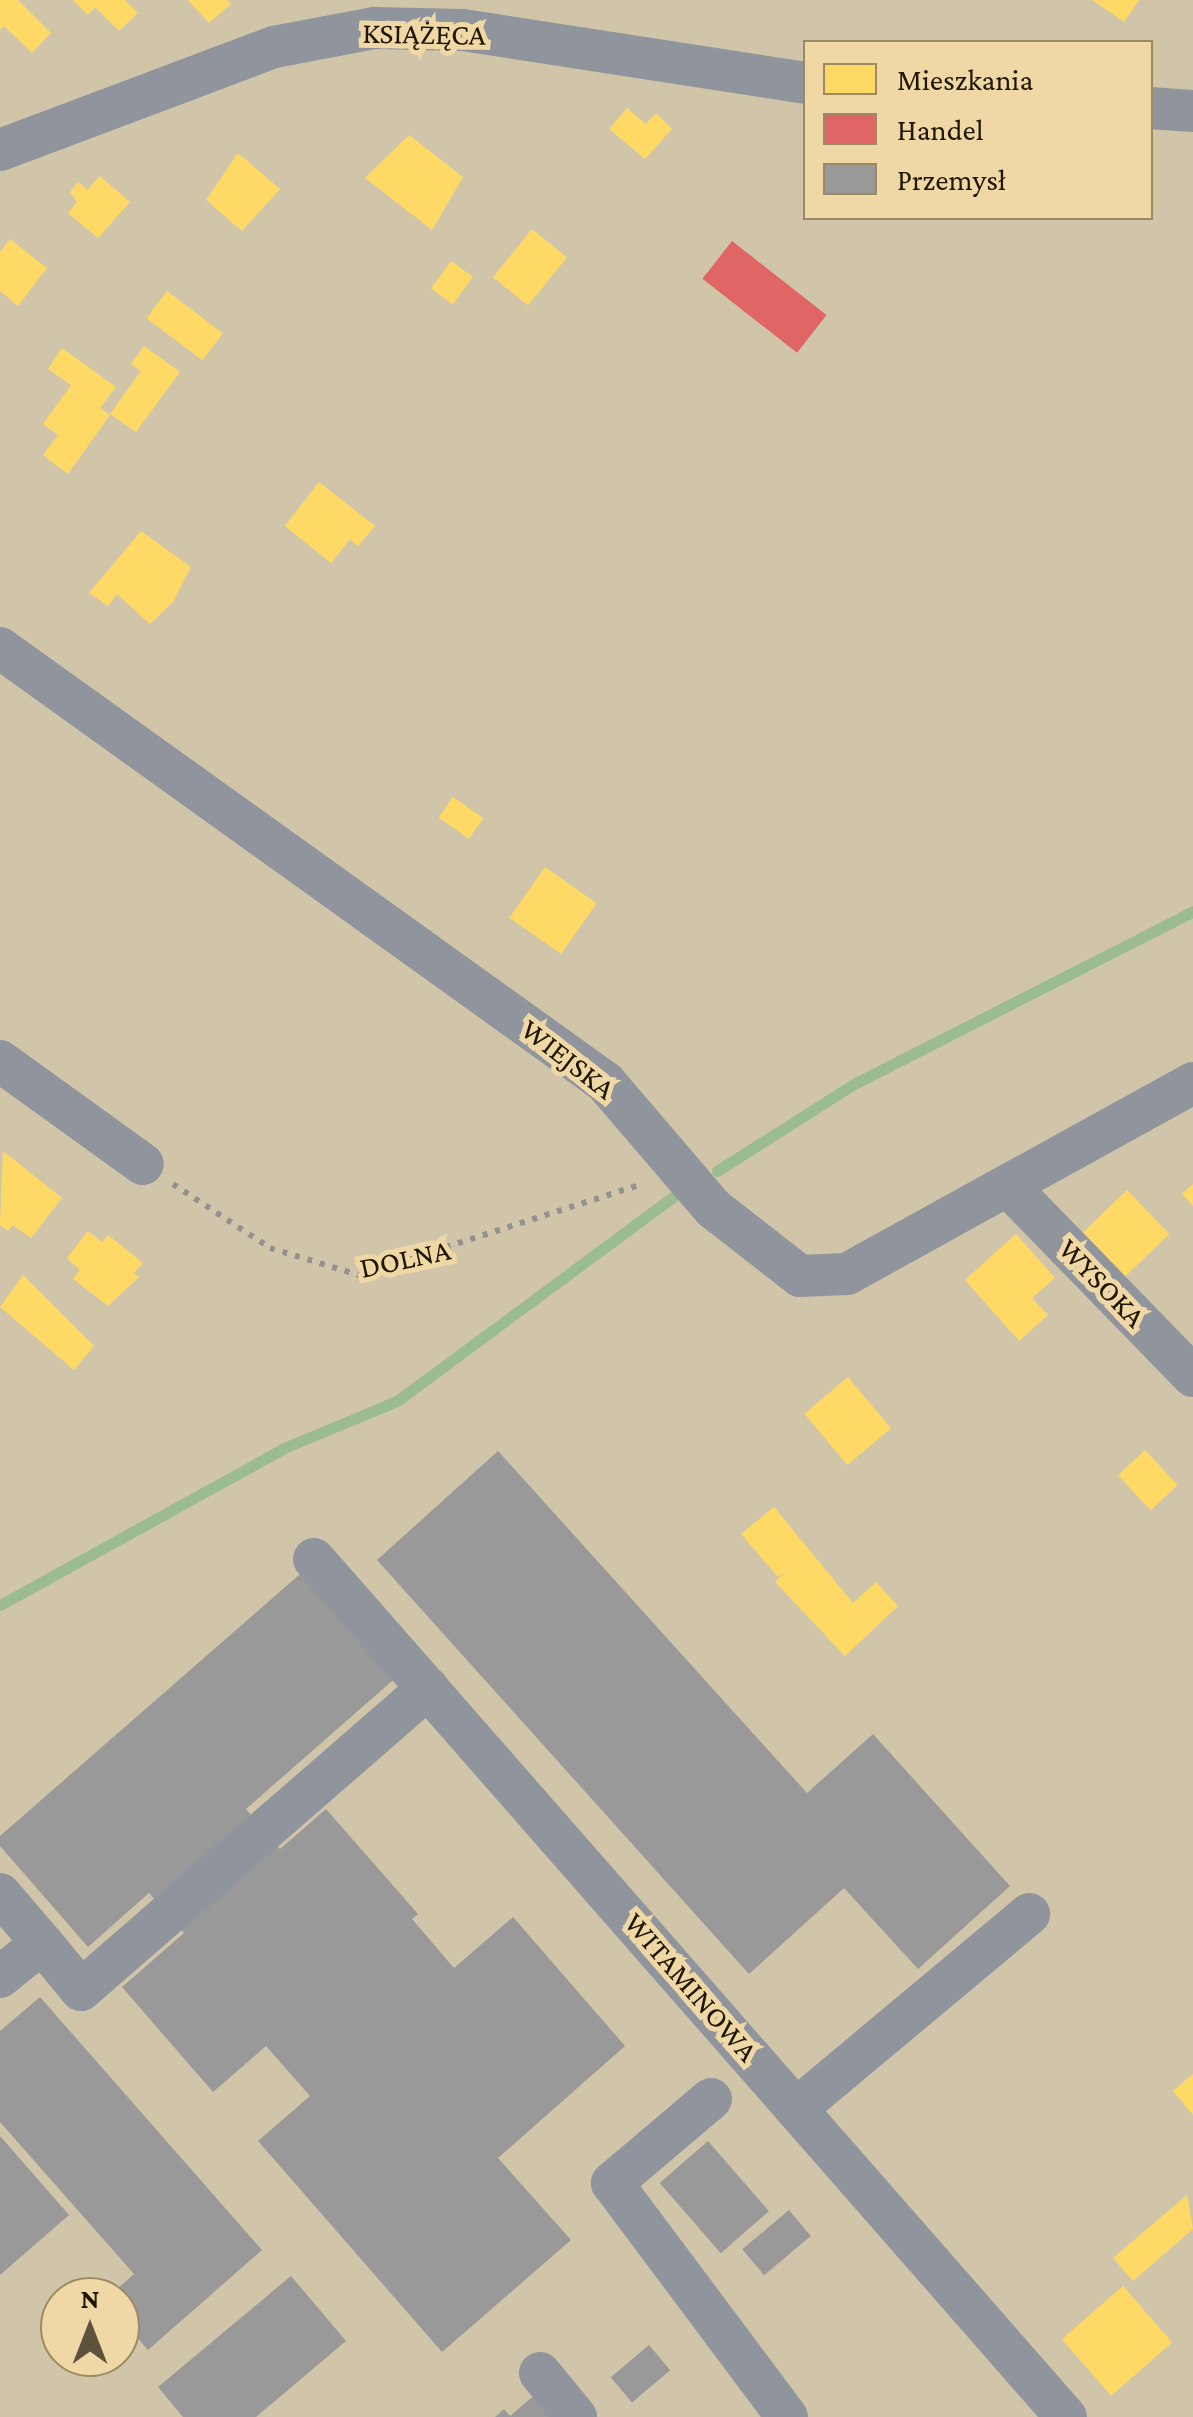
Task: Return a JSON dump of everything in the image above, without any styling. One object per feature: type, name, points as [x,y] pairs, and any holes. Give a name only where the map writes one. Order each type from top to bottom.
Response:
[{"type":"street","name":"KSIĄŻĘCA","points":[[0,150],[274,47],[376,14],[803,83]]},
{"type":"street","points":[[1153,108],[1193,112]]},
{"type":"street","name":"WIEJSKA","points":[[0,648],[605,1082],[714,1209],[800,1276],[847,1274],[1011,1189],[1193,1083]]},
{"type":"street","points":[[0,1062],[143,1164]]},
{"type":"street","name":"WYSOKA","points":[[1011,1189],[1193,1376]]},
{"type":"street","name":"WITAMINOWA","points":[[314,1559],[1066,2417]]},
{"type":"street","points":[[0,1894],[81,1990],[428,1688]]},
{"type":"street","points":[[796,2109],[1029,1914]]},
{"type":"street","points":[[0,1977],[42,1943]]},
{"type":"street","points":[[710,2100],[612,2183],[788,2417]]},
{"type":"street","points":[[540,2374],[576,2417]]},
{"type":"path","name":"DOLNA","points":[[143,1164],[270,1248],[359,1275],[576,1209],[642,1184],[674,1162]]},
{"type":"building: Mieszkania","points":[[0,0],[18,0],[51,33],[32,53],[4,26],[0,30]]},
{"type":"building: Mieszkania","points":[[73,0],[125,0],[138,13],[119,31],[95,7],[88,15]]},
{"type":"building: Mieszkania","points":[[188,0],[227,0],[231,4],[209,23]]},
{"type":"building: Mieszkania","points":[[1092,0],[1139,0],[1124,22]]},
{"type":"building: Mieszkania","points":[[627,108],[646,124],[656,113],[672,129],[645,159],[609,129]]},
{"type":"building: Mieszkania","points":[[409,135],[463,177],[432,230],[365,178]]},
{"type":"building: Mieszkania","points":[[238,153],[280,189],[242,231],[206,200]]},
{"type":"building: Mieszkania","points":[[100,176],[130,202],[98,238],[68,213],[77,202],[70,192],[78,182],[87,190]]},
{"type":"building: Mieszkania","points":[[532,229],[567,257],[528,306],[493,277]]},
{"type":"building: Mieszkania","points":[[10,239],[47,268],[18,306],[0,291],[0,252]]},
{"type":"building: Mieszkania","points":[[451,261],[473,277],[453,304],[431,289]]},
{"type":"building: Mieszkania","points":[[167,291],[223,333],[202,360],[147,318]]},
{"type":"building: Mieszkania","points":[[144,346],[180,372],[136,432],[110,414],[141,371],[131,364]]},
{"type":"building: Mieszkania","points":[[62,348],[116,387],[100,408],[110,415],[68,474],[43,455],[58,435],[43,424],[71,385],[48,369]]},
{"type":"building: Mieszkania","points":[[319,482],[375,526],[358,546],[350,539],[331,563],[285,526]]},
{"type":"building: Mieszkania","points":[[141,531],[191,567],[173,602],[150,624],[117,594],[108,606],[89,593]]},
{"type":"building: Mieszkania","points":[[453,797],[483,818],[469,839],[439,817]]},
{"type":"building: Mieszkania","points":[[545,867],[597,903],[561,954],[509,918]]},
{"type":"building: Mieszkania","points":[[3,1151],[62,1198],[31,1238],[13,1225],[8,1231],[0,1225]]},
{"type":"building: Mieszkania","points":[[1193,1184],[1193,1206],[1182,1194]]},
{"type":"building: Mieszkania","points":[[1127,1190],[1169,1234],[1125,1276],[1083,1232]]},
{"type":"building: Mieszkania","points":[[88,1231],[102,1242],[108,1235],[143,1263],[134,1273],[139,1277],[108,1306],[73,1279],[80,1270],[67,1258]]},
{"type":"building: Mieszkania","points":[[1016,1234],[1055,1278],[1032,1298],[1048,1315],[1019,1341],[965,1280]]},
{"type":"building: Mieszkania","points":[[23,1275],[94,1346],[74,1370],[0,1307]]},
{"type":"building: Mieszkania","points":[[848,1377],[891,1428],[847,1465],[804,1414]]},
{"type":"building: Mieszkania","points":[[1145,1450],[1178,1485],[1151,1510],[1118,1475]]},
{"type":"building: Mieszkania","points":[[774,1507],[853,1603],[876,1582],[898,1606],[845,1656],[775,1582],[787,1570],[778,1577],[741,1534]]},
{"type":"building: Mieszkania","points":[[1193,2074],[1193,2115],[1173,2091]]},
{"type":"building: Mieszkania","points":[[1187,2195],[1193,2229],[1133,2281],[1113,2258]]},
{"type":"building: Mieszkania","points":[[1123,2286],[1172,2343],[1111,2396],[1062,2339]]},
{"type":"building: Handel","points":[[732,241],[827,315],[797,353],[702,279]]},
{"type":"building: Przemysł","points":[[498,1451],[807,1793],[873,1734],[1010,1886],[918,1969],[844,1888],[749,1974],[377,1560]]},
{"type":"building: Przemysł","points":[[307,1568],[400,1674],[246,1809],[280,1849],[326,1809],[418,1914],[412,1919],[454,1968],[513,1917],[625,2046],[498,2158],[571,2240],[442,2352],[258,2141],[310,2096],[266,2046],[213,2092],[122,1987],[184,1933],[149,1893],[88,1947],[0,1846],[0,1836]]},
{"type":"building: Przemysł","points":[[40,1997],[262,2250],[148,2350],[140,2341],[140,2277],[131,2277],[134,2274],[0,2122],[0,2031]]},
{"type":"building: Przemysł","points":[[0,2136],[69,2215],[0,2275]]},
{"type":"building: Przemysł","points":[[708,2141],[769,2211],[721,2253],[660,2183]]},
{"type":"building: Przemysł","points":[[789,2210],[811,2236],[764,2275],[742,2249]]},
{"type":"building: Przemysł","points":[[291,2276],[346,2341],[256,2417],[183,2417],[158,2387]]},
{"type":"building: Przemysł","points":[[649,2345],[670,2370],[632,2402],[611,2377]]},
{"type":"building: Przemysł","points":[[538,2392],[560,2417],[495,2417],[504,2409],[510,2416]]},
{"type":"waterway","points":[[717,1171],[852,1085],[1193,911]]},
{"type":"waterway","points":[[0,1605],[284,1448],[397,1401],[673,1197]]}]
